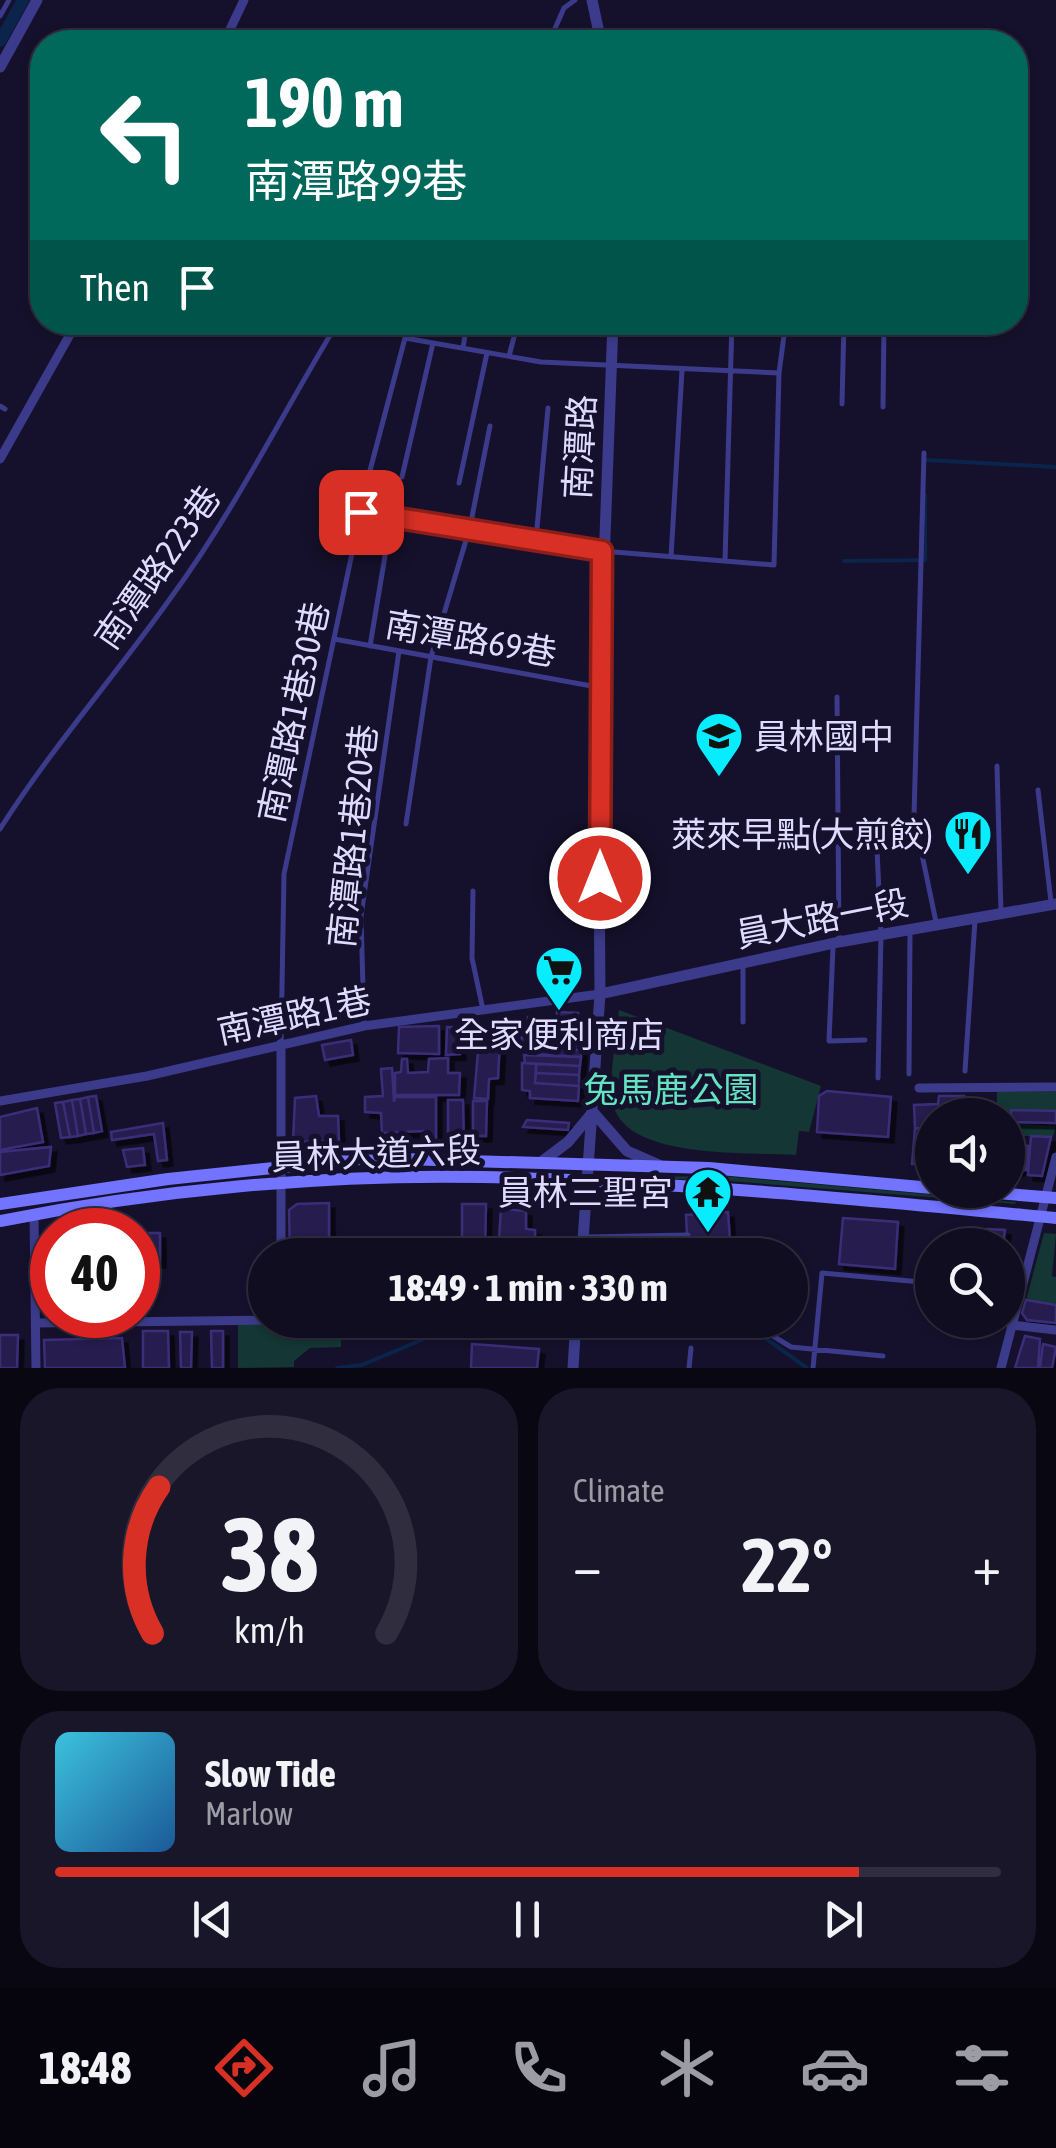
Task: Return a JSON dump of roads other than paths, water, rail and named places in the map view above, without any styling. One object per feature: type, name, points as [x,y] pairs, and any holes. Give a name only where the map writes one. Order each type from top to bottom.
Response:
[{"type":"main road","name":"員林大道六段","points":[[0,1204],[369,1158],[665,1167],[915,1187]]},
{"type":"main road","name":"員林大道六段","points":[[87,1208],[281,1186],[482,1177],[1056,1218]]},
{"type":"main road","points":[[1025,1196],[1050,1198]]},
{"type":"main road","name":"員林大道六段","points":[[0,1221],[30,1215]]},
{"type":"street","points":[[0,67],[38,0]]},
{"type":"street","points":[[230,30],[244,0]]},
{"type":"street","points":[[592,0],[598,30]]},
{"type":"street","points":[[0,459],[69,335]]},
{"type":"street","name":"南潭路","points":[[583,1237],[600,994],[599,687],[612,335]]},
{"type":"street","name":"員大路一段","points":[[600,994],[743,961],[1054,904]]},
{"type":"street","name":"南潭路1巷","points":[[0,1101],[146,1076],[364,1026],[600,994]]},
{"type":"street","points":[[281,1043],[281,1238]]},
{"type":"street","points":[[919,1088],[1056,1087]]},
{"type":"street","points":[[540,1163],[568,1142],[593,1112],[628,1150],[665,1167]]},
{"type":"street","points":[[1025,1271],[1039,1216],[1050,1198],[1056,1157]]},
{"type":"street","points":[[160,1322],[248,1320]]},
{"type":"street","points":[[1025,1327],[1056,1330]]},
{"type":"street","points":[[36,1338],[36,1368]]},
{"type":"street","points":[[573,1368],[575,1338]]},
{"type":"street","points":[[1000,1368],[1008,1338]]},
{"type":"lane","points":[[0,16],[9,0]]},
{"type":"lane","points":[[554,30],[564,8],[575,0]]},
{"type":"lane","name":"南潭路223巷","points":[[0,829],[41,764],[173,596],[265,452],[285,408],[330,335]]},
{"type":"lane","points":[[462,348],[464,335]]},
{"type":"lane","points":[[509,356],[515,335]]},
{"type":"lane","points":[[725,561],[731,335]]},
{"type":"lane","points":[[361,512],[602,551],[774,565],[779,373],[784,335]]},
{"type":"lane","points":[[842,404],[844,335]]},
{"type":"lane","points":[[883,406],[884,335]]},
{"type":"lane","name":"南潭路1巷30巷","points":[[281,1043],[284,874],[361,512],[405,338],[433,343]]},
{"type":"lane","points":[[402,477],[433,343],[610,368],[779,373]]},
{"type":"lane","points":[[459,483],[486,352]]},
{"type":"lane","points":[[671,556],[682,370]]},
{"type":"lane","points":[[536,539],[548,408]]},
{"type":"lane","points":[[406,824],[431,656],[470,527],[490,426]]},
{"type":"lane","points":[[924,452],[914,816],[937,924]]},
{"type":"lane","points":[[370,646],[386,544]]},
{"type":"lane","name":"南潭路69巷","points":[[334,639],[599,687]]},
{"type":"lane","name":"南潭路1巷20巷","points":[[364,1026],[361,916],[399,651]]},
{"type":"lane","points":[[837,697],[836,943],[828,1041],[865,1040]]},
{"type":"lane","points":[[997,766],[1002,913]]},
{"type":"lane","points":[[1038,790],[1054,904]]},
{"type":"lane","points":[[876,830],[881,934],[878,1078]]},
{"type":"lane","points":[[473,890],[472,958],[483,1010]]},
{"type":"lane","points":[[964,1071],[975,918]]},
{"type":"lane","points":[[910,929],[910,1074]]},
{"type":"lane","points":[[743,961],[743,1022]]},
{"type":"lane","points":[[583,1237],[688,1235]]},
{"type":"lane","points":[[813,1368],[822,1273],[915,1281]]},
{"type":"lane","points":[[777,1338],[791,1346],[813,1350],[883,1356]]},
{"type":"lane","points":[[689,1368],[691,1348]]},
{"type":"waterway","points":[[0,41],[23,0]]},
{"type":"waterway","points":[[926,460],[1056,467]]},
{"type":"waterway","points":[[844,561],[925,560],[925,495]]},
{"type":"waterway","points":[[337,1368],[362,1365],[426,1338]]},
{"type":"waterway","points":[[765,1338],[807,1368]]},
{"type":"place","name":"員林國中","points":[[719,778]]},
{"type":"place","name":"萊來早點(大煎餃)","points":[[968,876]]},
{"type":"place","name":"全家便利商店","points":[[559,1012]]},
{"type":"place","name":"員林三聖宮","points":[[708,1234]]},
{"type":"park label","name":"兔馬鹿公園","points":[[671,1089]]}]
